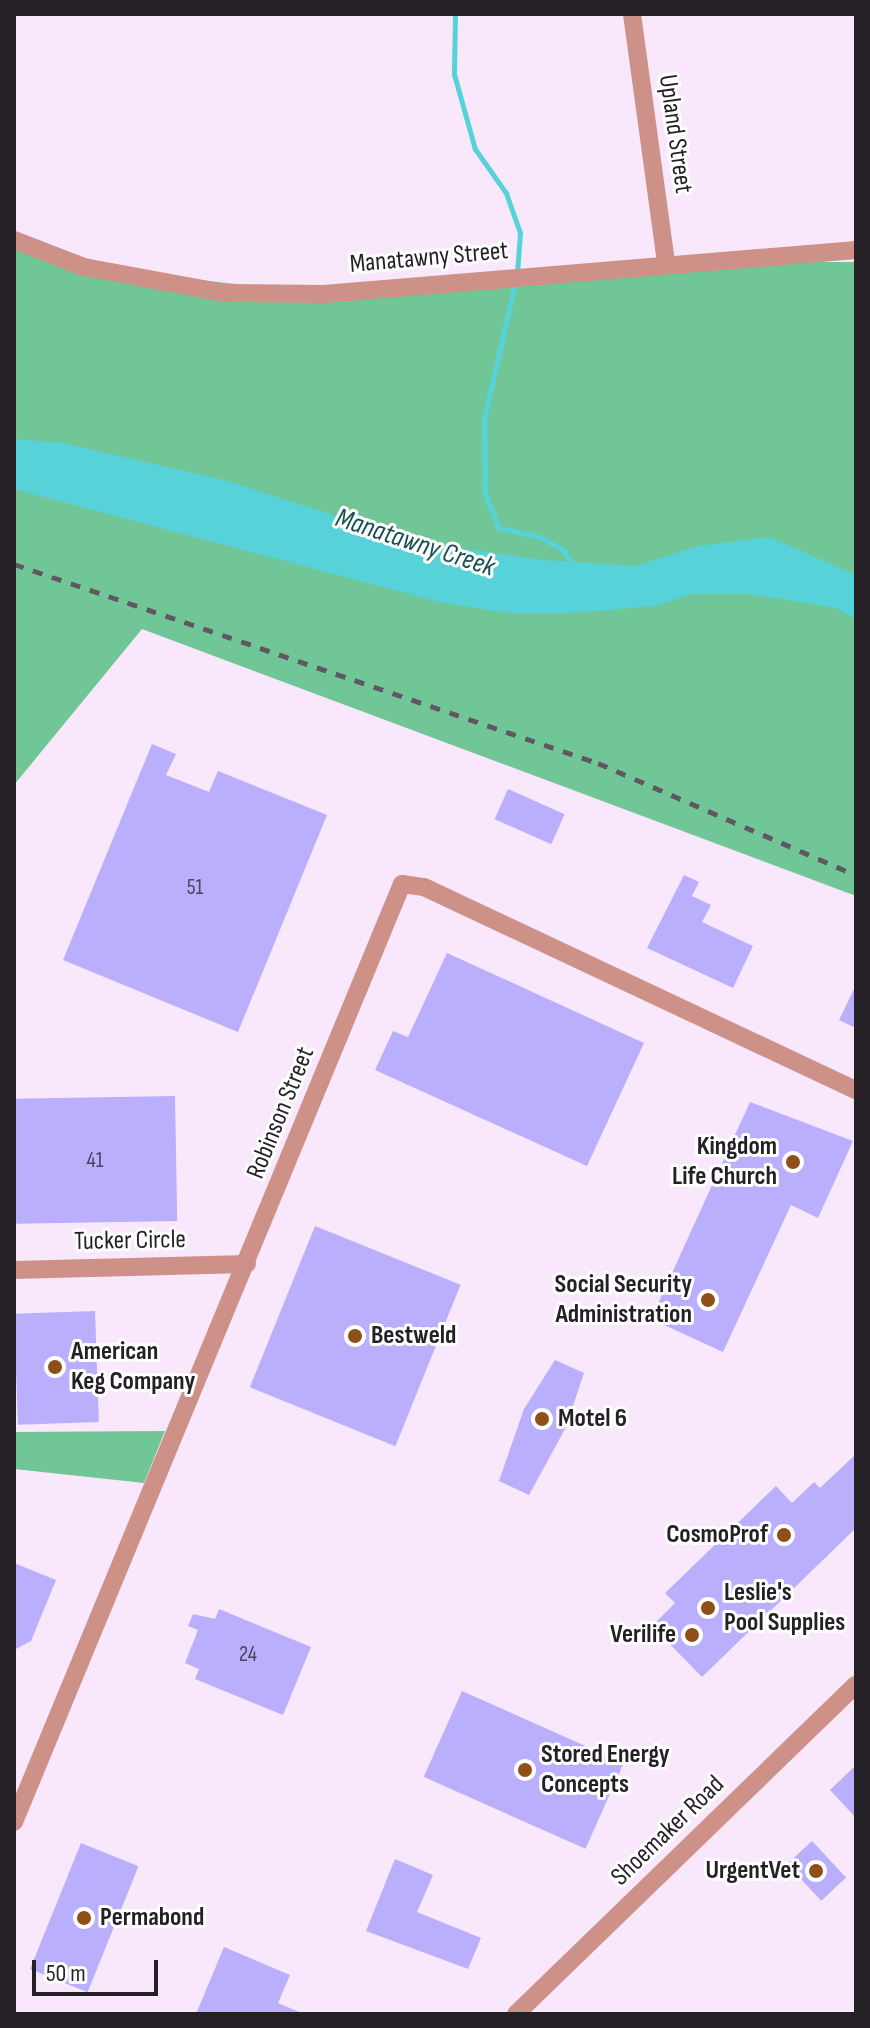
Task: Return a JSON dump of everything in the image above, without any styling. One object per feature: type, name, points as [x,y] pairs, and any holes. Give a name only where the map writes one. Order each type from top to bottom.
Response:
[{"type":"street","name":"Upland Street","points":[[632,14],[666,262]]},
{"type":"street","name":"Manatawny Street","points":[[14,240],[84,267],[224,293],[324,294],[666,262],[856,250]]},
{"type":"street","name":"Robinson Street","points":[[14,1822],[402,884],[424,887],[856,1090]]},
{"type":"street","name":"Tucker Circle","points":[[14,1270],[247,1264]]},
{"type":"street","name":"Shoemaker Road","points":[[516,2014],[856,1685]]},
{"type":"green space","points":[[14,241],[84,267],[324,294],[666,262],[856,262],[856,896],[142,629],[14,785]]},
{"type":"green space","points":[[165,1431],[144,1483],[14,1469],[14,1432]]},
{"type":"water","name":"Manatawny Creek","points":[[14,439],[63,443],[228,481],[416,542],[544,560],[635,566],[698,546],[769,537],[856,575],[856,620],[836,608],[749,594],[691,594],[656,606],[571,613],[508,613],[439,602],[14,489]]},
{"type":"building","points":[[152,744],[176,754],[166,775],[209,792],[218,771],[327,815],[238,1032],[63,960]]},
{"type":"building","points":[[508,789],[565,814],[551,844],[495,819]]},
{"type":"building","points":[[684,875],[699,882],[692,896],[711,905],[702,922],[753,946],[733,988],[647,948]]},
{"type":"building","points":[[447,953],[644,1043],[587,1166],[375,1070],[393,1031],[408,1037]]},
{"type":"building","points":[[856,985],[856,1028],[839,1020]]},
{"type":"building","points":[[175,1096],[177,1221],[16,1224],[14,1099]]},
{"type":"building","points":[[750,1102],[853,1141],[818,1218],[791,1205],[723,1352],[651,1319]]},
{"type":"building","name":"Bestweld","points":[[315,1226],[461,1285],[395,1446],[250,1387]]},
{"type":"building","name":"American Keg Company","points":[[95,1311],[99,1422],[18,1425],[14,1314]]},
{"type":"building","name":"Motel 6","points":[[555,1360],[584,1373],[565,1429],[529,1495],[499,1481],[524,1409]]},
{"type":"building","points":[[856,1454],[856,1528],[702,1677],[652,1626],[675,1603],[665,1593],[776,1486],[792,1503],[814,1482],[820,1488]]},
{"type":"building","points":[[14,1563],[56,1580],[31,1641],[14,1650]]},
{"type":"building","points":[[219,1609],[311,1647],[283,1715],[195,1679],[199,1669],[185,1663],[198,1630],[188,1626],[193,1614],[215,1619]]},
{"type":"building","name":"Stored Energy Concepts","points":[[462,1691],[624,1763],[585,1849],[424,1777]]},
{"type":"building","points":[[856,1765],[856,1818],[830,1790]]},
{"type":"building","name":"UrgentVet","points":[[812,1841],[846,1878],[821,1901],[787,1864]]},
{"type":"building","name":"Permabond","points":[[81,1843],[138,1866],[88,1992],[30,1969]]},
{"type":"building","points":[[395,1859],[433,1875],[417,1912],[481,1938],[468,1969],[366,1931]]},
{"type":"building","points":[[224,1947],[290,1975],[278,2003],[304,2014],[196,2014]]},
{"type":"waterway","points":[[455,14],[454,74],[475,149],[506,193],[520,233],[517,273]]},
{"type":"waterway","points":[[515,283],[484,418],[485,494],[499,528],[538,536],[563,550],[574,566]]},
{"type":"railway","points":[[14,564],[598,763],[856,875]]},
{"type":"place","name":"Kingdom Life Church","points":[[793,1162]]},
{"type":"place","name":"Social Security Administration","points":[[708,1300]]},
{"type":"place","name":"Bestweld","points":[[355,1336]]},
{"type":"place","name":"American Keg Company","points":[[55,1367]]},
{"type":"place","name":"Motel 6","points":[[542,1419]]},
{"type":"place","name":"CosmoProf","points":[[784,1535]]},
{"type":"place","name":"Leslie's Pool Supplies","points":[[708,1608]]},
{"type":"place","name":"Verilife","points":[[692,1635]]},
{"type":"place","name":"Stored Energy Concepts","points":[[525,1770]]},
{"type":"place","name":"UrgentVet","points":[[816,1871]]},
{"type":"place","name":"Permabond","points":[[84,1918]]}]
